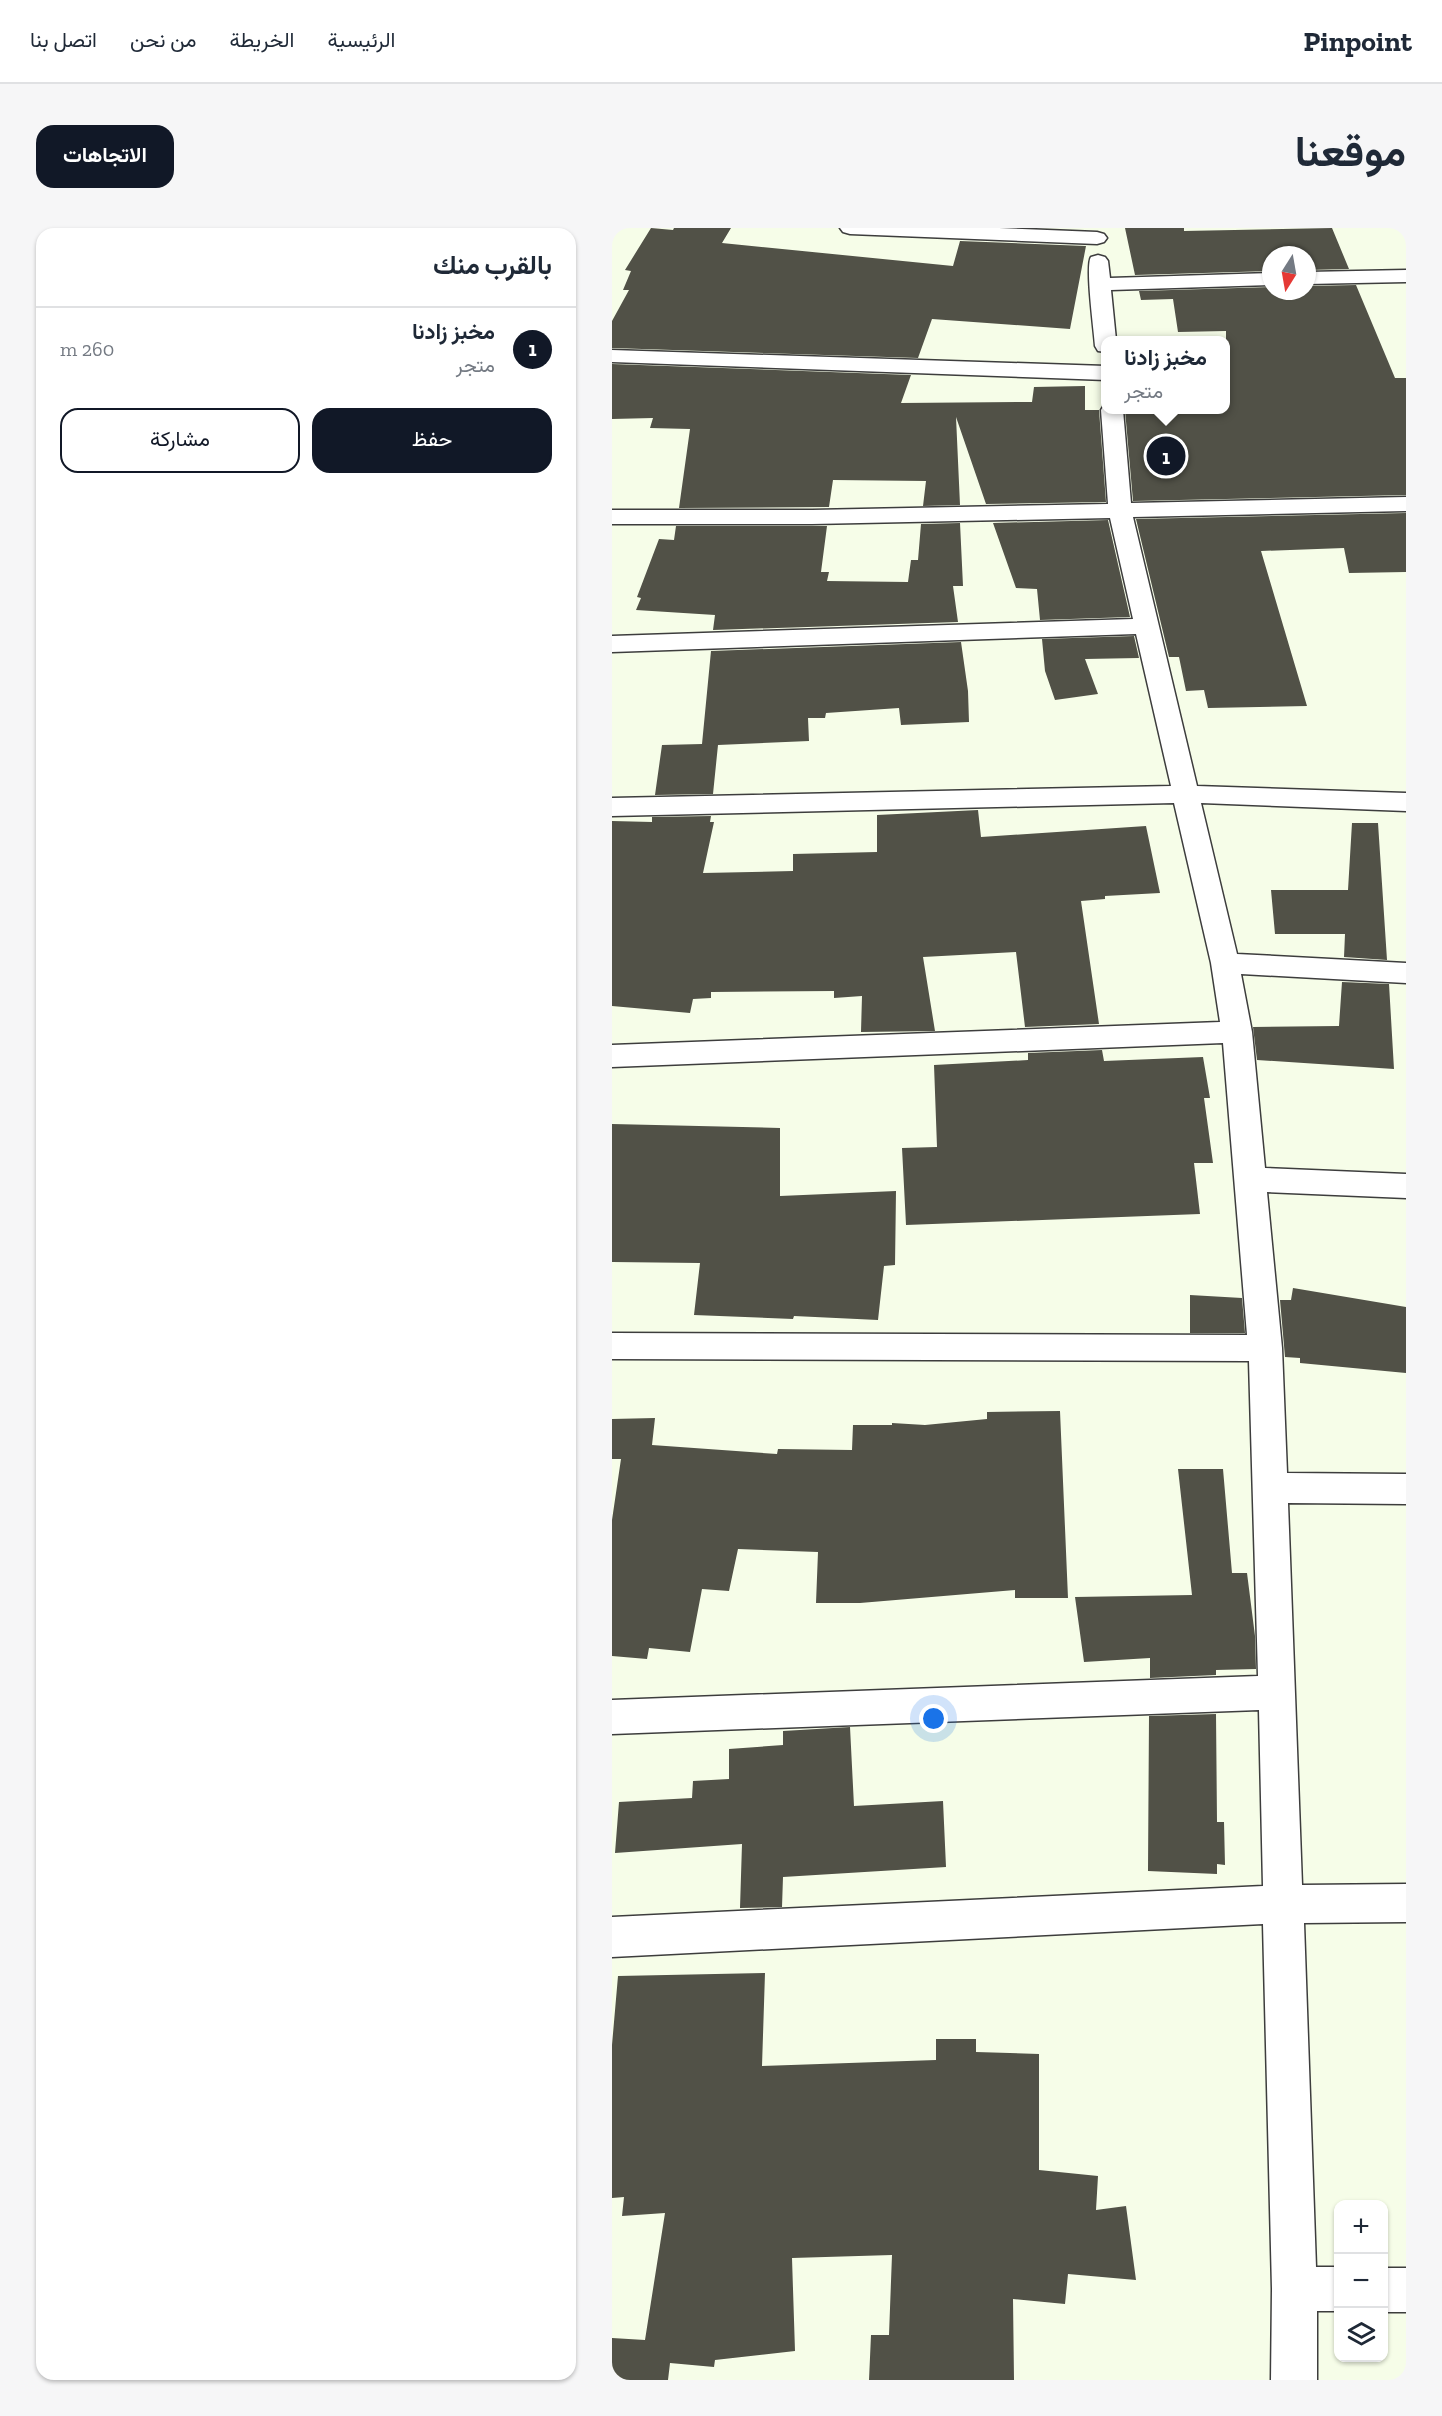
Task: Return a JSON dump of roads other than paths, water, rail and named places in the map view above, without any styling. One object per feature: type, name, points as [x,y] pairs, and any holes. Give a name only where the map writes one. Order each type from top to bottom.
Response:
[{"type":"street","points":[[850,228],[1097,233],[1105,336]]},
{"type":"street","points":[[1316,278],[1406,276]]},
{"type":"street","points":[[1100,284],[1262,279]]},
{"type":"street","points":[[612,356],[1101,373]]},
{"type":"street","points":[[1112,414],[1120,510],[1225,963],[1237,1032],[1251,1179],[1265,1348],[1294,2289],[1294,2380]]},
{"type":"street","points":[[612,517],[812,518],[1406,504]]},
{"type":"street","points":[[612,644],[1146,626]]},
{"type":"street","points":[[612,807],[1185,794],[1322,801],[1406,802]]},
{"type":"street","points":[[1225,963],[1406,973]]},
{"type":"street","points":[[612,1056],[1237,1032]]},
{"type":"street","points":[[1251,1179],[1406,1186]]},
{"type":"street","points":[[612,1346],[1265,1348]]},
{"type":"street","points":[[1270,1488],[1406,1489]]},
{"type":"street","points":[[612,1717],[1277,1692]]},
{"type":"street","points":[[612,1937],[1283,1904],[1406,1903]]},
{"type":"street","points":[[1294,2289],[1334,2289]]},
{"type":"street","points":[[1388,2290],[1406,2290]]},
{"type":"place","name":"مخبز زادنا","points":[[1166,456]]}]
